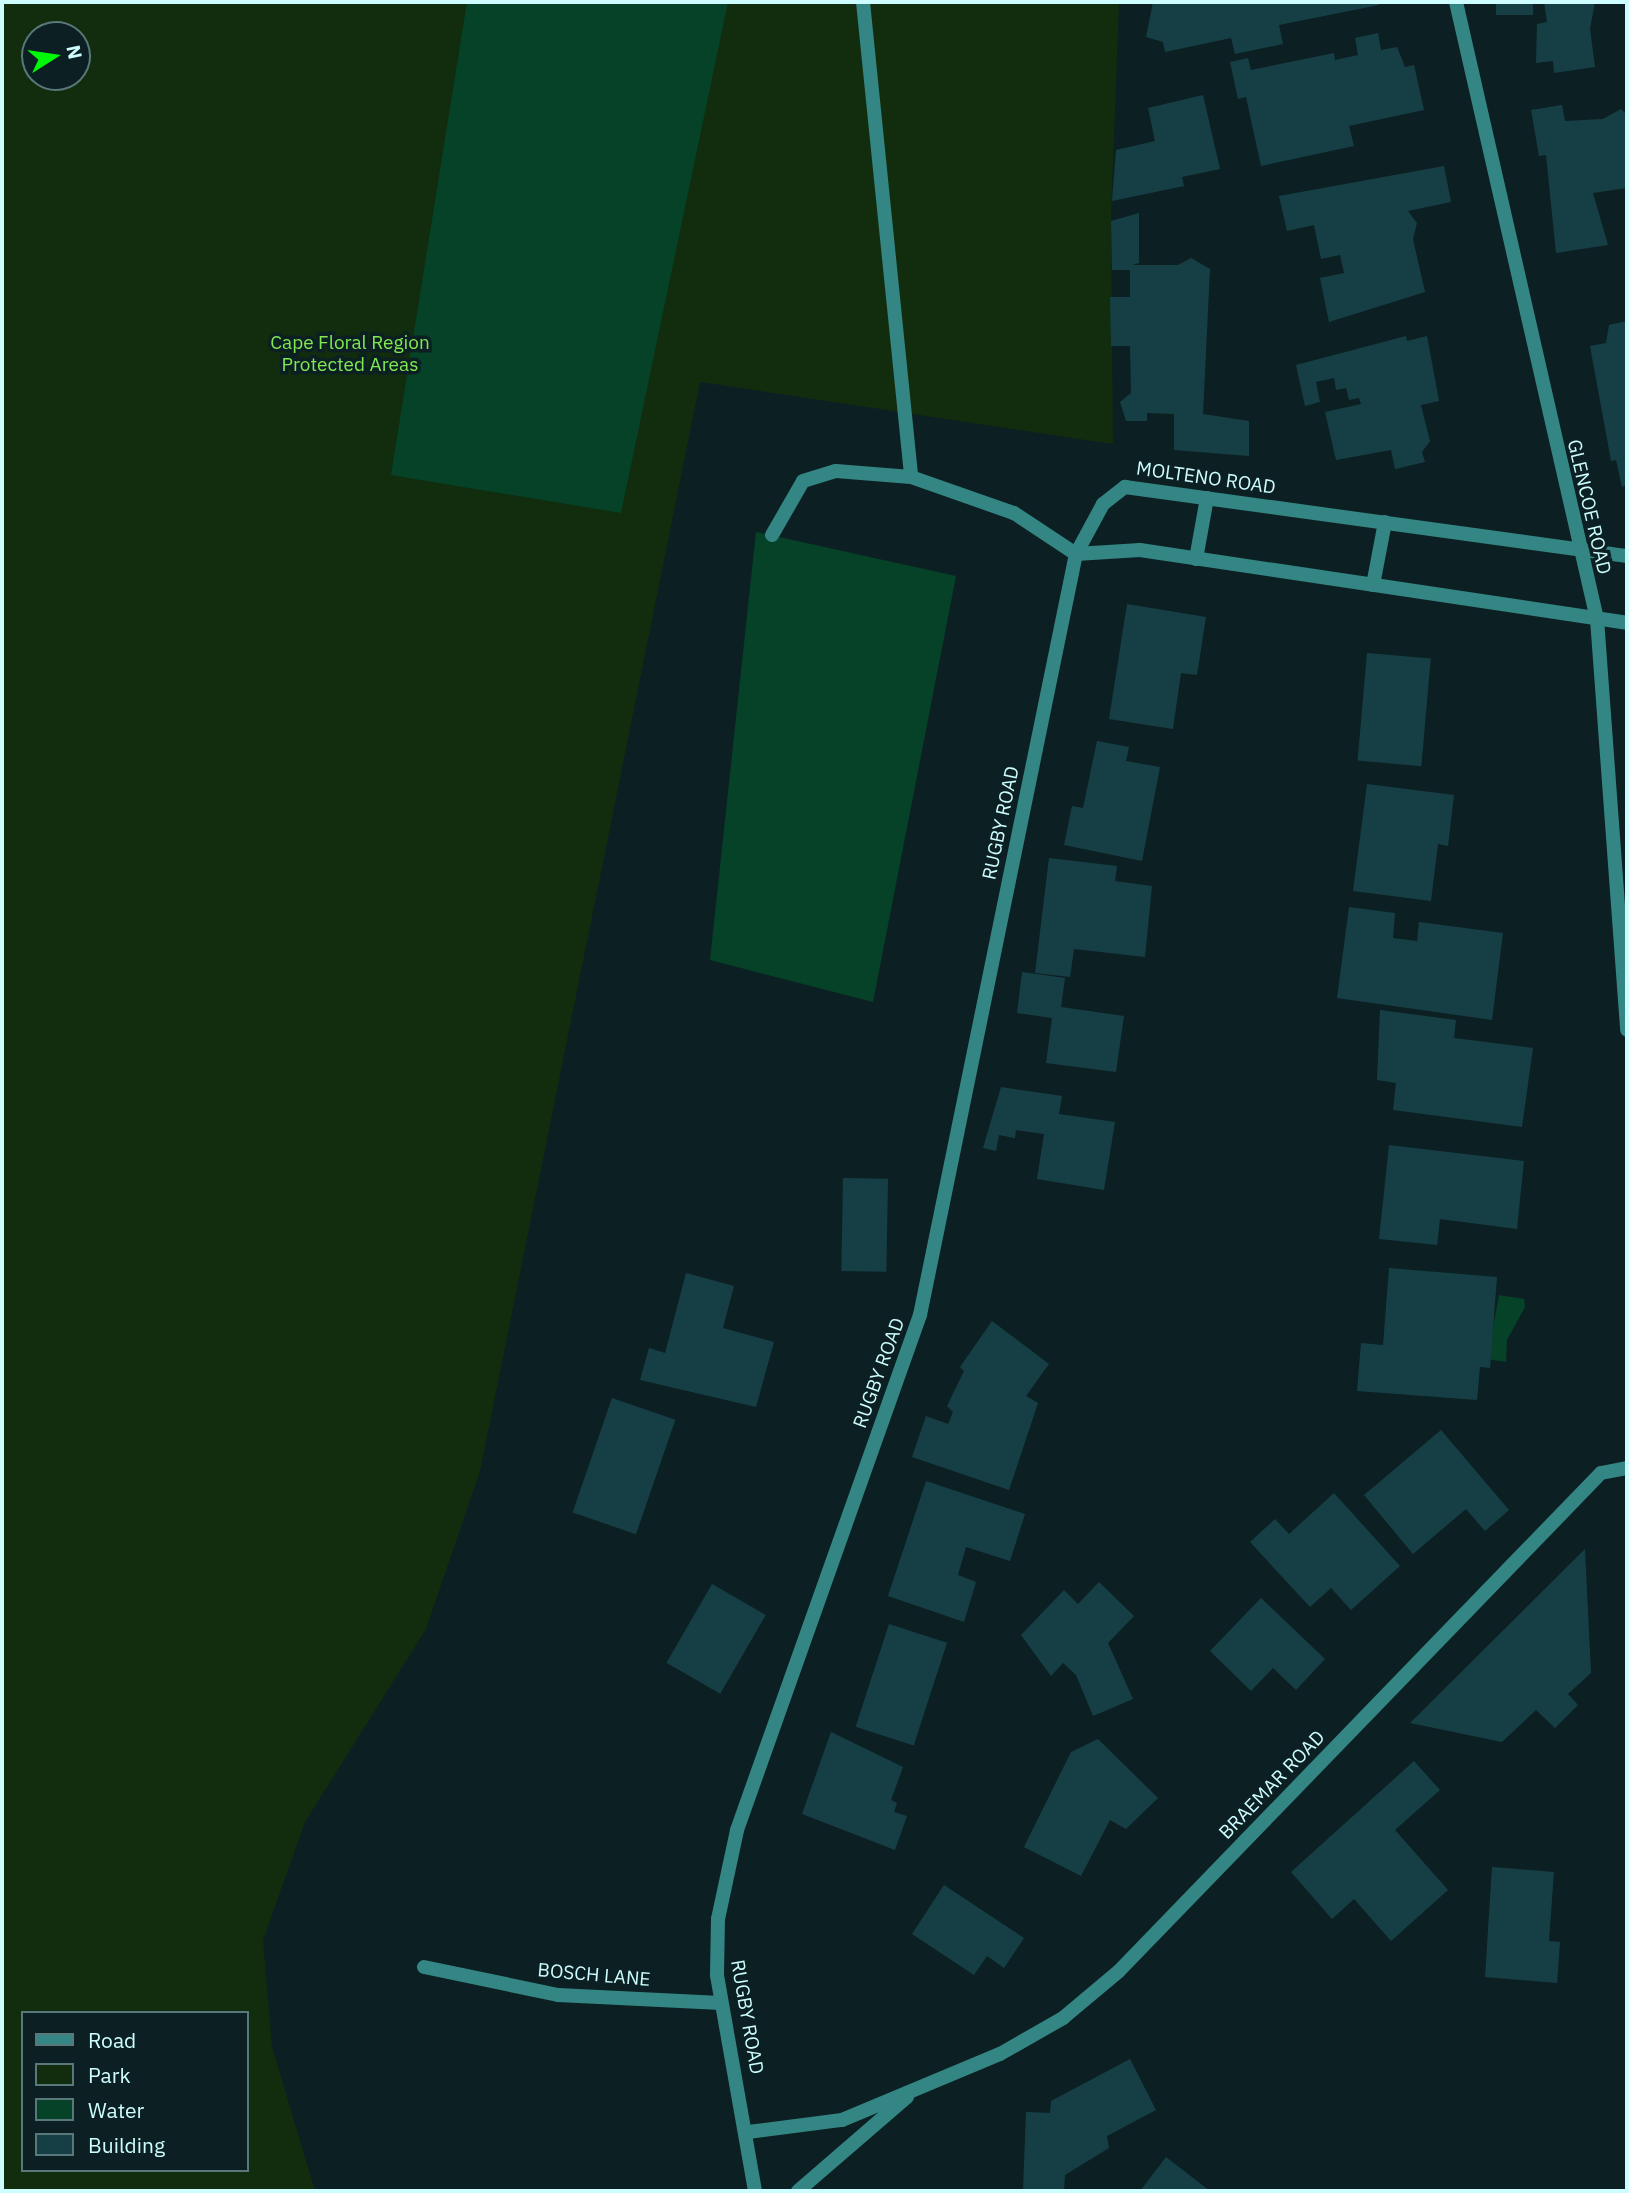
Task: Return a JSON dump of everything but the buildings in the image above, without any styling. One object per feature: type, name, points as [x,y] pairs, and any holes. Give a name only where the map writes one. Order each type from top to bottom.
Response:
[{"type":"street","points":[[863,2],[911,477]]},
{"type":"street","name":"GLENCOE ROAD","points":[[1456,2],[1577,548],[1597,618],[1627,1030]]},
{"type":"street","points":[[772,536],[803,481],[836,471],[911,477],[1014,513],[1076,554],[1140,550],[1627,623]]},
{"type":"street","name":"MOLTENO ROAD","points":[[1076,554],[1103,504],[1125,486],[1627,555]]},
{"type":"street","points":[[1196,559],[1207,498]]},
{"type":"street","points":[[1373,585],[1385,522]]},
{"type":"street","name":"RUGBY ROAD","points":[[755,2191],[748,2132],[721,2003],[718,1919],[737,1830],[920,1315],[1076,554]]},
{"type":"street","name":"BRAEMAR ROAD","points":[[748,2132],[842,2120],[913,2091],[1062,2018],[1119,1971],[1601,1473],[1627,1468]]},
{"type":"street","name":"BOSCH LANE","points":[[424,1967],[558,1994],[721,2003]]},
{"type":"street","name":"BRAEMAR ROAD","points":[[797,2191],[913,2091]]},
{"type":"green space","name":"Cape Floral Region Protected Areas","points":[[2,2],[1119,2],[1111,217],[1113,444],[700,382],[480,1471],[426,1629],[305,1822],[263,1940],[272,2047],[315,2191],[2,2191]]},
{"type":"water","points":[[467,2],[728,2],[621,513],[391,475]]},
{"type":"water","points":[[756,532],[956,576],[873,1002],[710,960]]},
{"type":"water","points":[[1499,1295],[1524,1299],[1525,1307],[1507,1340],[1506,1362],[1487,1359]]}]
